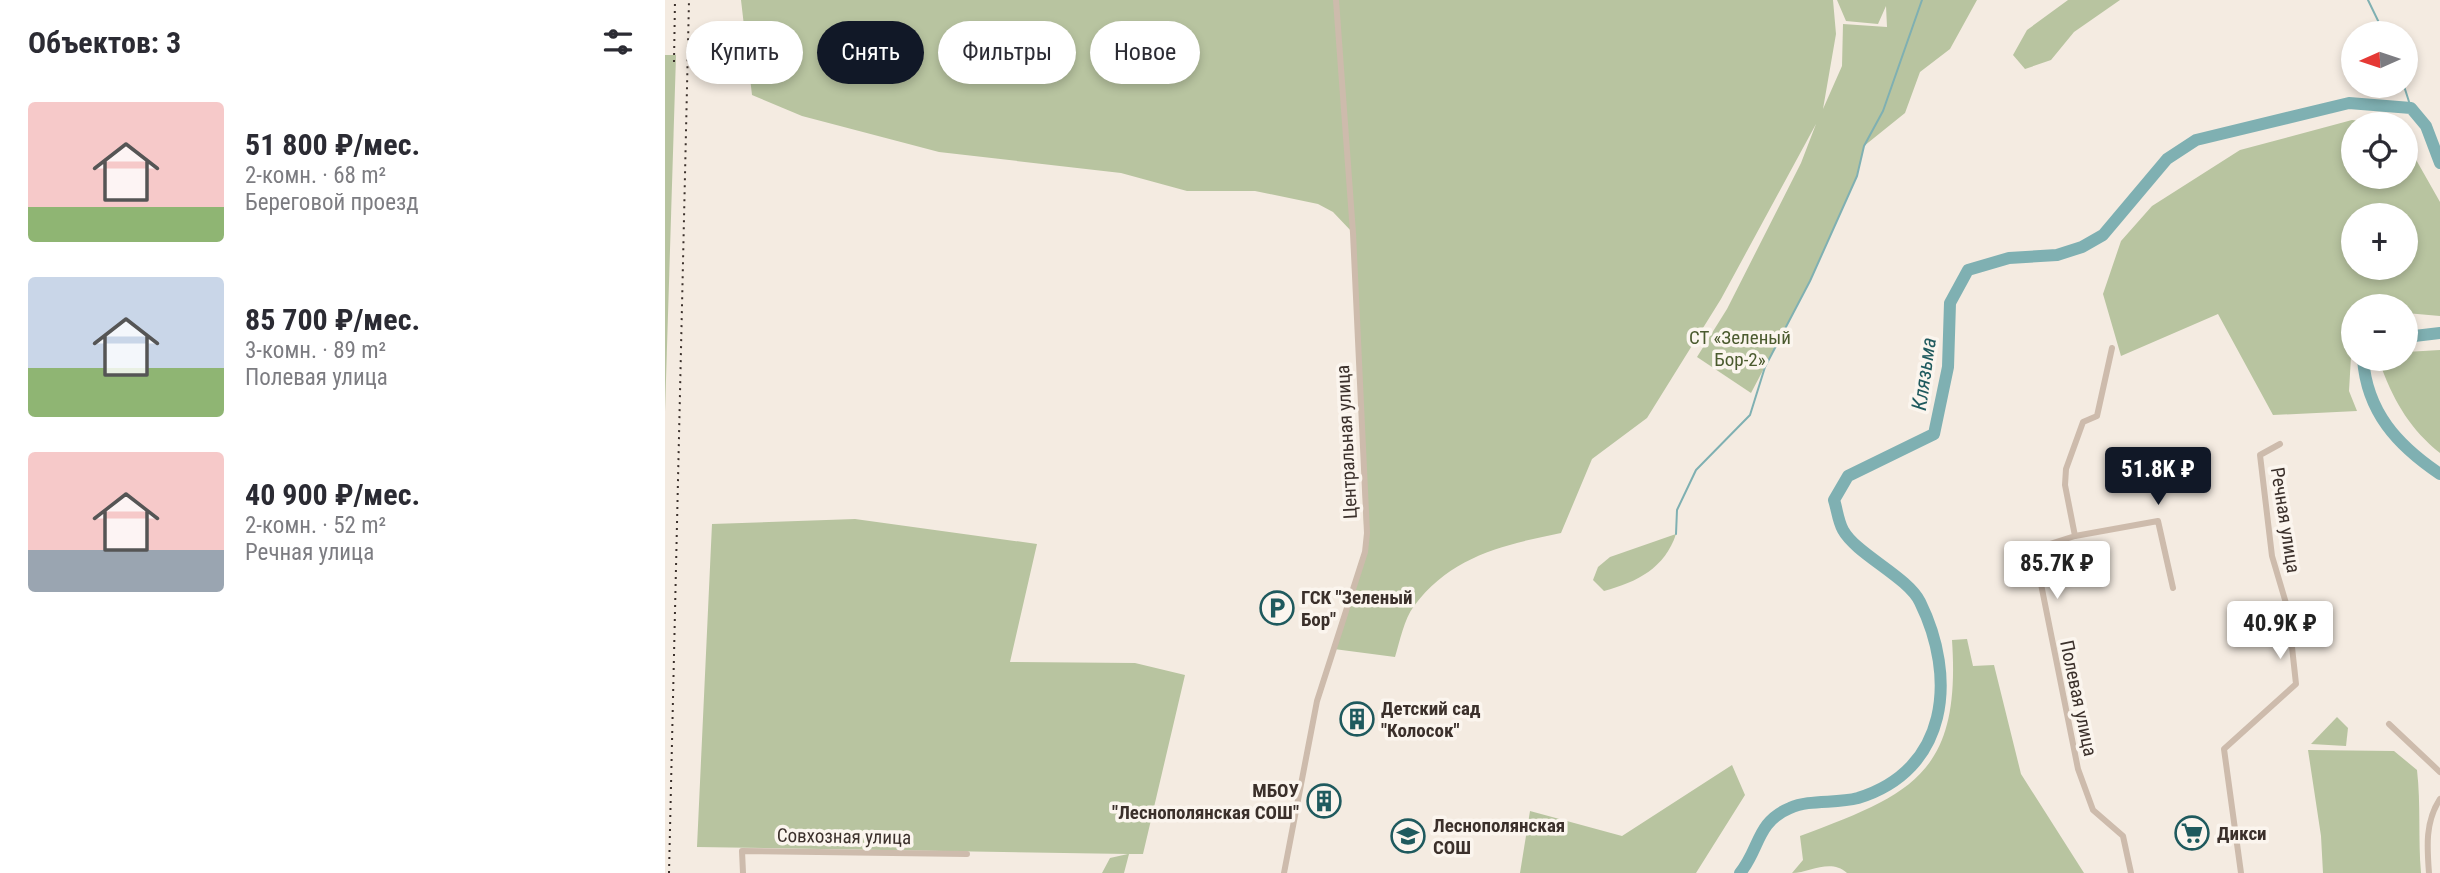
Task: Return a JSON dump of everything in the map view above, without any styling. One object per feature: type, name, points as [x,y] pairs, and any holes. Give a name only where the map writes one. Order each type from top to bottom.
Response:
[{"type":"street","name":"Центральная улица","points":[[1284,873],[1317,702],[1365,552],[1367,533],[1354,257],[1336,0]]},
{"type":"street","points":[[2112,348],[2097,416],[2083,422],[2066,468],[2066,485],[2075,536],[2158,521],[2173,588]]},
{"type":"street","name":"Речная улица","points":[[2241,873],[2224,749],[2296,684],[2288,610],[2272,556],[2260,455],[2280,444]]},
{"type":"street","name":"Полевая улица","points":[[2075,536],[2034,549],[2078,769],[2093,810],[2123,836],[2131,873]]},
{"type":"street","points":[[2389,724],[2440,772]]},
{"type":"street","points":[[2428,873],[2427,839],[2434,809],[2440,799]]},
{"type":"street","name":"Совхозная улица","points":[[743,873],[742,851],[967,854]]},
{"type":"green space","name":"СТ «Зеленый Бор-2»","points":[[741,0],[1833,0],[1836,34],[1823,109],[1842,66],[1843,24],[1887,27],[1886,6],[1878,24],[1846,21],[1837,0],[1977,0],[1950,49],[1920,72],[1905,113],[1864,146],[1857,176],[1810,281],[1751,393],[1697,357],[1727,309],[1801,163],[1816,124],[1721,299],[1647,418],[1592,459],[1561,533],[1499,548],[1461,564],[1444,575],[1411,611],[1395,657],[1334,649],[1365,552],[1353,233],[1333,212],[1318,204],[1255,191],[1187,191],[1121,173],[939,152],[802,116],[752,95],[751,84],[803,84],[803,21],[743,21]]},
{"type":"green space","points":[[2068,0],[2120,0],[2074,32],[2051,60],[2025,69],[2013,55],[2027,30]]},
{"type":"green space","points":[[665,55],[676,55],[665,412]]},
{"type":"green space","points":[[2341,123],[2341,189],[2418,189],[2418,163],[2440,202],[2440,316],[2418,314],[2418,294],[2341,294],[2341,371],[2350,371],[2349,391],[2357,411],[2273,415],[2218,314],[2121,356],[2103,294],[2121,241],[2152,206],[2240,150]]},
{"type":"green space","points":[[2440,350],[2440,453],[2405,415],[2383,371],[2418,371],[2418,351]]},
{"type":"green space","points":[[855,519],[1037,544],[1010,662],[1135,663],[1185,675],[1143,854],[1129,854],[1124,873],[1102,873],[1110,858],[1128,854],[697,847],[712,524]]},
{"type":"green space","points":[[1676,534],[1665,556],[1638,578],[1604,591],[1593,580],[1598,567],[1610,557]]},
{"type":"green space","points":[[1967,639],[1973,666],[1994,665],[2021,774],[2084,873],[1847,873],[1827,866],[1792,873],[1803,860],[1800,836],[1873,806],[1900,791],[1922,772],[1938,749],[1948,721],[1953,685],[1952,640]]},
{"type":"green space","points":[[2337,717],[2348,728],[2346,746],[2311,744]]},
{"type":"green space","points":[[2308,750],[2394,751],[2417,770],[2421,873],[2323,873],[2321,836]]},
{"type":"green space","points":[[1732,765],[1745,795],[1696,873],[1520,873],[1530,811],[1622,836]]},
{"type":"waterway","points":[[1676,534],[1677,510],[1696,470],[1750,415],[1765,367],[1810,281],[1857,176],[1864,146],[1883,111],[1922,0]]},
{"type":"waterway","points":[[2368,0],[2378,21]]},
{"type":"waterway","points":[[2408,98],[2411,108]]},
{"type":"waterway","name":"Клязьма","points":[[1740,873],[1765,828],[1779,814],[1806,803],[1858,798],[1888,785],[1911,766],[1927,743],[1937,718],[1941,690],[1939,660],[1932,631],[1920,602],[1905,584],[1850,539],[1841,526],[1834,500],[1848,476],[1934,434],[1948,367],[1950,303],[1968,270],[2009,258],[2057,255],[2082,247],[2103,235],[2167,159],[2196,140],[2349,103],[2411,108],[2426,126],[2440,163]]},
{"type":"waterway","name":"Клязьма","points":[[2418,336],[2440,333]]},
{"type":"waterway","name":"Клязьма","points":[[2365,371],[2371,395],[2387,426],[2410,451],[2440,474]]},
{"type":"railway","points":[[674,62],[675,0]]},
{"type":"railway","points":[[669,873],[689,0]]},
{"type":"place","name":"ГСК \"Зеленый Бор\"","points":[[1277,608]]},
{"type":"place","name":"Детский сад \"Колосок\"","points":[[1357,719]]},
{"type":"place","name":"МБОУ \"Леснополянская СОШ\"","points":[[1324,801]]},
{"type":"place","name":"Дикси","points":[[2192,833]]},
{"type":"place","name":"Леснополянская СОШ","points":[[1408,836]]}]
